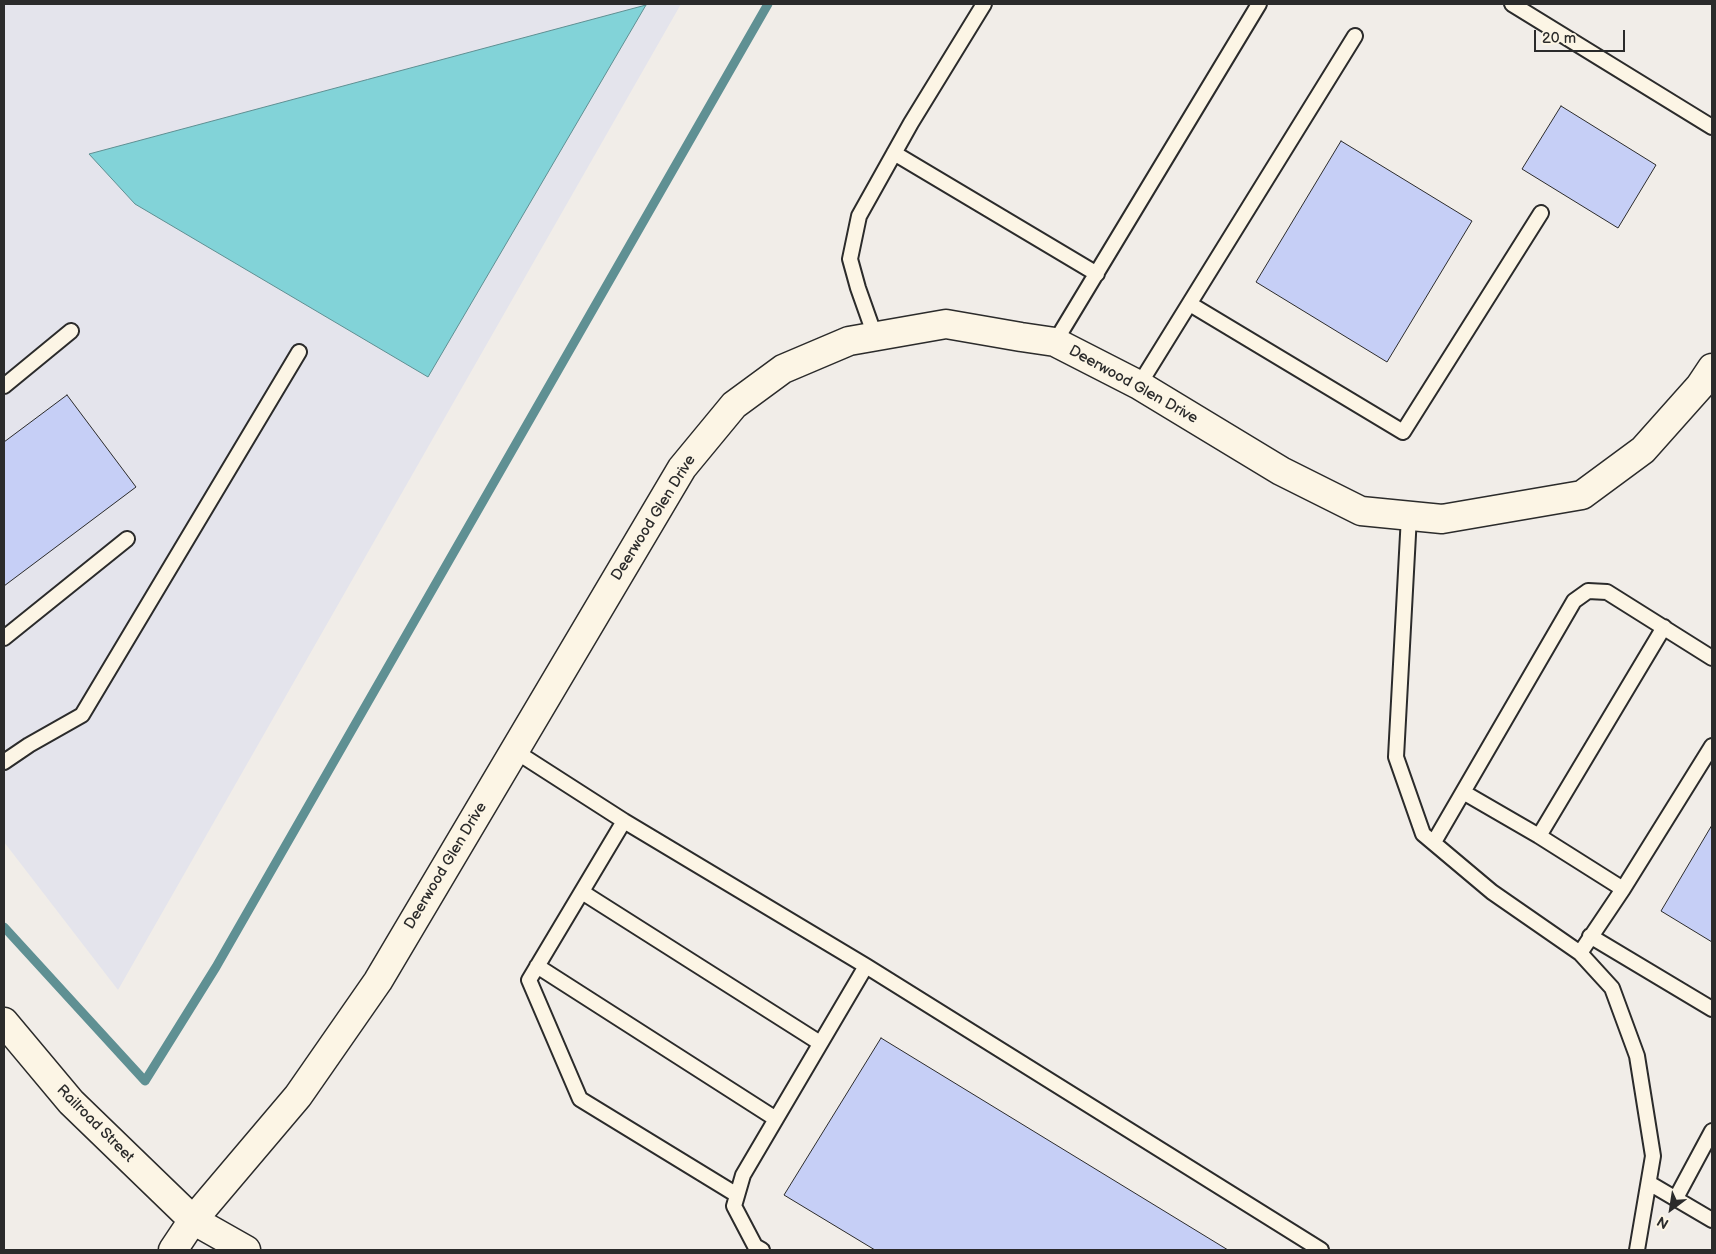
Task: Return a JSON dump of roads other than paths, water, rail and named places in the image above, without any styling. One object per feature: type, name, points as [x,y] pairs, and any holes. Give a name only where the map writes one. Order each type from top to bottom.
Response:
[{"type":"street","name":"Deerwood Glen Drive","points":[[173,1250],[193,1220],[298,1096],[378,981],[682,468],[734,405],[784,369],[849,341],[946,324],[1055,342],[1139,385],[1281,471],[1361,511],[1442,519],[1582,495],[1643,450],[1700,386],[1712,368]]},
{"type":"street","name":"Railroad Street","points":[[4,1022],[71,1102],[193,1220],[246,1250]]},
{"type":"lane","points":[[875,336],[850,259],[859,216],[894,153],[984,4]]},
{"type":"lane","points":[[1055,342],[1259,4]]},
{"type":"lane","points":[[1512,4],[1712,128]]},
{"type":"lane","points":[[1139,385],[1355,36]]},
{"type":"lane","points":[[894,153],[1097,274]]},
{"type":"lane","points":[[1190,304],[1404,432],[1541,213]]},
{"type":"lane","points":[[4,386],[71,331]]},
{"type":"lane","points":[[5,759],[82,715],[299,352]]},
{"type":"lane","points":[[1409,516],[1396,757],[1423,834],[1492,892],[1580,953],[1612,988],[1637,1056],[1653,1156],[1637,1250]]},
{"type":"lane","points":[[4,638],[127,539]]},
{"type":"lane","points":[[1434,842],[1574,601],[1588,591],[1607,592],[1712,658]]},
{"type":"lane","points":[[1539,836],[1664,627]]},
{"type":"lane","points":[[1580,953],[1623,889],[1712,746]]},
{"type":"lane","points":[[515,751],[624,821],[866,966],[1321,1250]]},
{"type":"lane","points":[[1463,792],[1539,836],[1623,889]]},
{"type":"lane","points":[[624,821],[529,980],[580,1099],[737,1195]]},
{"type":"lane","points":[[582,892],[820,1044]]},
{"type":"lane","points":[[1590,936],[1712,1009]]},
{"type":"lane","points":[[538,966],[776,1119]]},
{"type":"lane","points":[[762,1250],[755,1246],[734,1206],[743,1176],[866,966]]},
{"type":"lane","points":[[1676,1198],[1712,1131]]},
{"type":"lane","points":[[1649,1183],[1712,1220]]},
{"type":"water","points":[[646,5],[428,377],[135,204],[89,154]]},
{"type":"waterway","points":[[4,927],[145,1081],[216,967],[768,4]]}]
